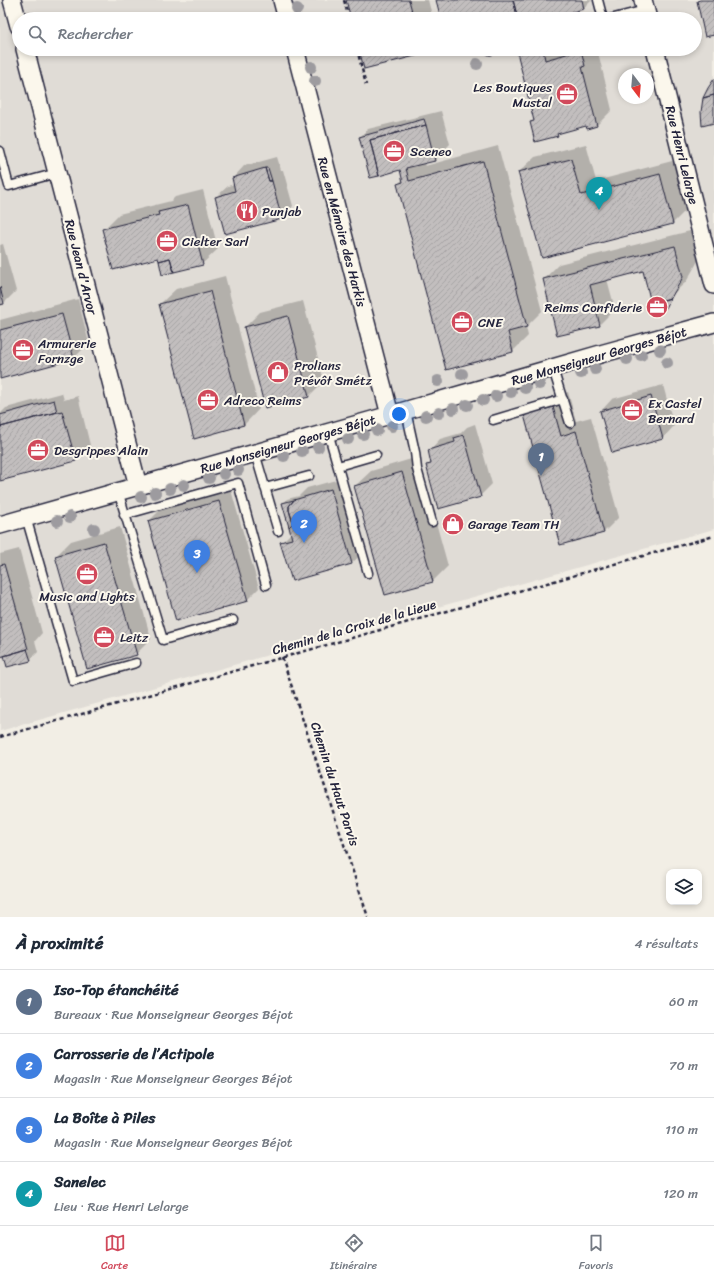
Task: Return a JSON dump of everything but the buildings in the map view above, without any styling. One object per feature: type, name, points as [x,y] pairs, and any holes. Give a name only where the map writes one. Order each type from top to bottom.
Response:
[{"type":"street","points":[[12,0],[15,12]]},
{"type":"street","points":[[282,0],[285,12]]},
{"type":"street","name":"Rue Jean d'Arvor","points":[[27,56],[138,486]]},
{"type":"street","name":"Rue en Mémoire des Harkis","points":[[296,56],[398,413]]},
{"type":"street","name":"Rue Henri Lelarge","points":[[657,56],[714,285]]},
{"type":"street","name":"Rue Monseigneur Georges Béjot","points":[[0,525],[714,323]]},
{"type":"lane","points":[[598,0],[601,12]]},
{"type":"lane","points":[[0,151],[9,186]]},
{"type":"lane","points":[[0,189],[57,173]]},
{"type":"lane","points":[[553,369],[570,423]]},
{"type":"lane","points":[[492,420],[563,399]]},
{"type":"lane","points":[[398,413],[415,452],[417,470],[432,522]]},
{"type":"lane","points":[[328,432],[368,573]]},
{"type":"lane","points":[[255,453],[278,531]]},
{"type":"lane","points":[[338,466],[376,455]]},
{"type":"lane","points":[[265,488],[309,476]]},
{"type":"lane","points":[[124,515],[238,483],[266,585]]},
{"type":"lane","points":[[118,491],[163,640],[233,620]]},
{"type":"lane","points":[[26,518],[73,681],[136,663]]},
{"type":"path","points":[[344,0],[347,12]]},
{"type":"path","points":[[359,56],[366,85]]},
{"type":"path","name":"Chemin de la Croix de la Lieue","points":[[0,737],[714,536]]},
{"type":"path","name":"Chemin du Haut Parvis","points":[[282,658],[368,917]]},
{"type":"shaded area","points":[[0,0],[714,0],[714,529],[0,731]]},
{"type":"place","name":"Les Boutiques Mustal","points":[[567,94]]},
{"type":"place","name":"Sceneo","points":[[394,151]]},
{"type":"place","name":"Sanelec","points":[[599,210]]},
{"type":"place","name":"Punjab","points":[[247,211]]},
{"type":"place","name":"Cielter Sarl","points":[[167,241]]},
{"type":"place","name":"Reims Confiderie","points":[[657,307]]},
{"type":"place","name":"CNE","points":[[462,322]]},
{"type":"place","name":"Armurerie Fornzge","points":[[23,350]]},
{"type":"place","name":"Prolians Prévôt Smétz","points":[[278,372]]},
{"type":"place","name":"Adreco Reims","points":[[208,400]]},
{"type":"place","name":"Ex Castel Bernard","points":[[632,410]]},
{"type":"place","name":"Desgrippes Alain","points":[[38,450]]},
{"type":"place","name":"Iso-Top étanchéité","points":[[541,476]]},
{"type":"place","name":"Garage Team TH","points":[[453,524]]},
{"type":"place","name":"Carrosserie de l’Actipole","points":[[304,543]]},
{"type":"place","name":"La Boîte à Piles","points":[[197,573]]},
{"type":"place","name":"Music and Lights","points":[[87,574]]},
{"type":"place","name":"Leitz","points":[[104,637]]}]
